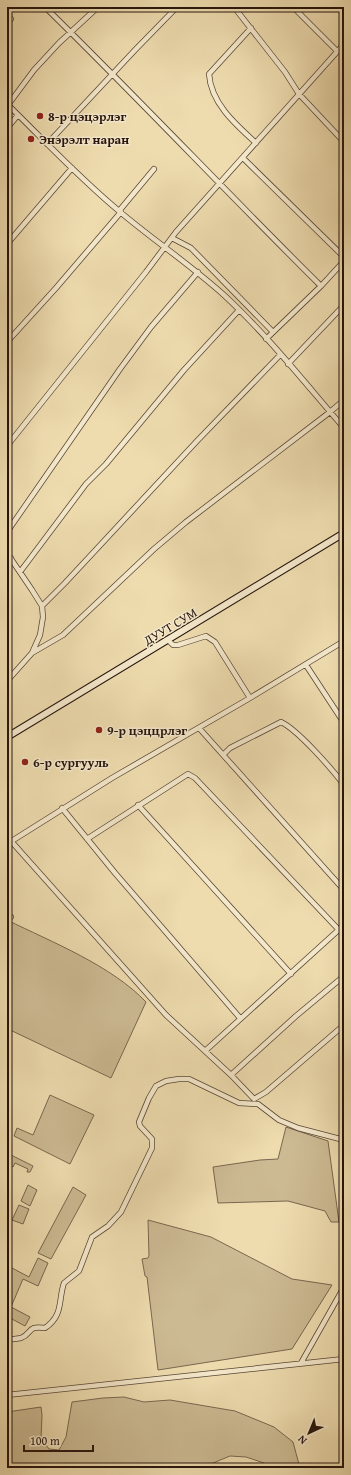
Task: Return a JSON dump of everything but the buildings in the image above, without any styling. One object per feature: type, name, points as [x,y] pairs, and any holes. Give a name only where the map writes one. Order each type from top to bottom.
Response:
[{"type":"main road","name":"ДУУТ СУМ","points":[[7,738],[344,533]]},
{"type":"street","points":[[45,7],[321,286]]},
{"type":"street","points":[[98,7],[59,43],[34,70],[8,105],[72,168],[120,211],[198,272],[239,310],[344,428]]},
{"type":"street","points":[[47,144],[177,7]]},
{"type":"street","points":[[234,7],[286,72],[299,94],[344,142]]},
{"type":"street","points":[[293,7],[344,54]]},
{"type":"street","points":[[7,24],[11,20]]},
{"type":"street","points":[[251,28],[209,74],[210,85],[220,105],[236,125],[256,143]]},
{"type":"street","points":[[7,446],[146,272],[165,246],[344,44]]},
{"type":"street","points":[[7,128],[18,115]]},
{"type":"street","points":[[244,158],[344,257]]},
{"type":"street","points":[[7,244],[72,168]]},
{"type":"street","points":[[7,342],[56,288],[154,169]]},
{"type":"street","points":[[172,238],[192,248],[273,332]]},
{"type":"street","points":[[266,339],[321,286],[344,261]]},
{"type":"street","points":[[7,532],[120,369],[151,327],[198,272]]},
{"type":"street","points":[[288,364],[344,306]]},
{"type":"street","points":[[20,572],[86,484],[106,464],[184,370],[239,310]]},
{"type":"street","points":[[42,606],[280,355]]},
{"type":"street","points":[[32,653],[63,635],[186,522],[344,400]]},
{"type":"street","points":[[7,553],[42,606],[43,617],[40,635],[32,653],[7,681]]},
{"type":"street","points":[[7,563],[11,558]]},
{"type":"street","points":[[168,640],[173,645],[178,645],[206,636],[210,638],[215,642],[250,698]]},
{"type":"street","points":[[344,640],[306,665],[112,778],[9,842],[140,988],[166,1015],[231,1075],[258,1104],[278,1120],[285,1123],[298,1128],[344,1140]]},
{"type":"street","points":[[306,665],[344,723]]},
{"type":"street","points":[[223,756],[230,748],[281,722],[294,731],[335,773],[344,785]]},
{"type":"street","points":[[199,728],[344,890]]},
{"type":"street","points":[[87,839],[188,774],[195,778],[339,930]]},
{"type":"street","points":[[138,805],[290,974]]},
{"type":"street","points":[[62,808],[115,873],[240,1018]]},
{"type":"street","points":[[205,1050],[344,925]]},
{"type":"street","points":[[231,1075],[296,1016],[344,976]]},
{"type":"street","points":[[254,1099],[266,1092],[344,1025]]},
{"type":"street","points":[[7,1340],[22,1337],[36,1326],[44,1328],[49,1325],[56,1316],[61,1305],[64,1282],[79,1271],[92,1237],[115,1220],[121,1212],[152,1148],[152,1139],[140,1126],[139,1122],[149,1098],[156,1086],[166,1081],[190,1079],[240,1103],[258,1104]]},
{"type":"street","points":[[301,1363],[344,1287]]},
{"type":"street","points":[[7,1395],[344,1359]]},
{"type":"shaded area","points":[[7,920],[62,946],[99,966],[132,989],[146,1002],[111,1078],[8,1029],[10,1023],[7,1021]]},
{"type":"shaded area","points":[[50,1095],[94,1115],[70,1164],[14,1136],[17,1128],[33,1135]]},
{"type":"shaded area","points":[[286,1127],[328,1141],[339,1222],[331,1222],[325,1211],[288,1201],[218,1203],[213,1167],[260,1160],[278,1159]]},
{"type":"shaded area","points":[[7,1153],[33,1166],[30,1172],[27,1172],[28,1169],[15,1163],[13,1167],[9,1165],[7,1169]]},
{"type":"shaded area","points":[[28,1185],[37,1190],[30,1206],[21,1201]]},
{"type":"shaded area","points":[[73,1187],[86,1195],[51,1259],[38,1253]]},
{"type":"shaded area","points":[[19,1205],[29,1209],[23,1224],[12,1220]]},
{"type":"shaded area","points":[[148,1220],[211,1237],[292,1279],[332,1285],[292,1349],[158,1370],[147,1277],[145,1276],[142,1259],[148,1258],[149,1256]]},
{"type":"shaded area","points":[[38,1258],[48,1263],[38,1286],[23,1279],[11,1307],[30,1317],[25,1326],[10,1318],[7,1323],[7,1281],[12,1268],[29,1277]]},
{"type":"shaded area","points":[[124,1397],[144,1402],[170,1400],[235,1411],[274,1427],[293,1442],[300,1468],[267,1468],[264,1463],[246,1457],[230,1456],[201,1468],[7,1468],[7,1412],[41,1407],[41,1438],[49,1449],[59,1450],[66,1437],[72,1402]]},
{"type":"place","name":"8-р цэцэрлэг","points":[[40,116]]},
{"type":"place","name":"Энэрэлт наран","points":[[31,139]]},
{"type":"place","name":"9-р цэццрлэг","points":[[99,730]]},
{"type":"place","name":"6-р сургууль","points":[[25,762]]}]
